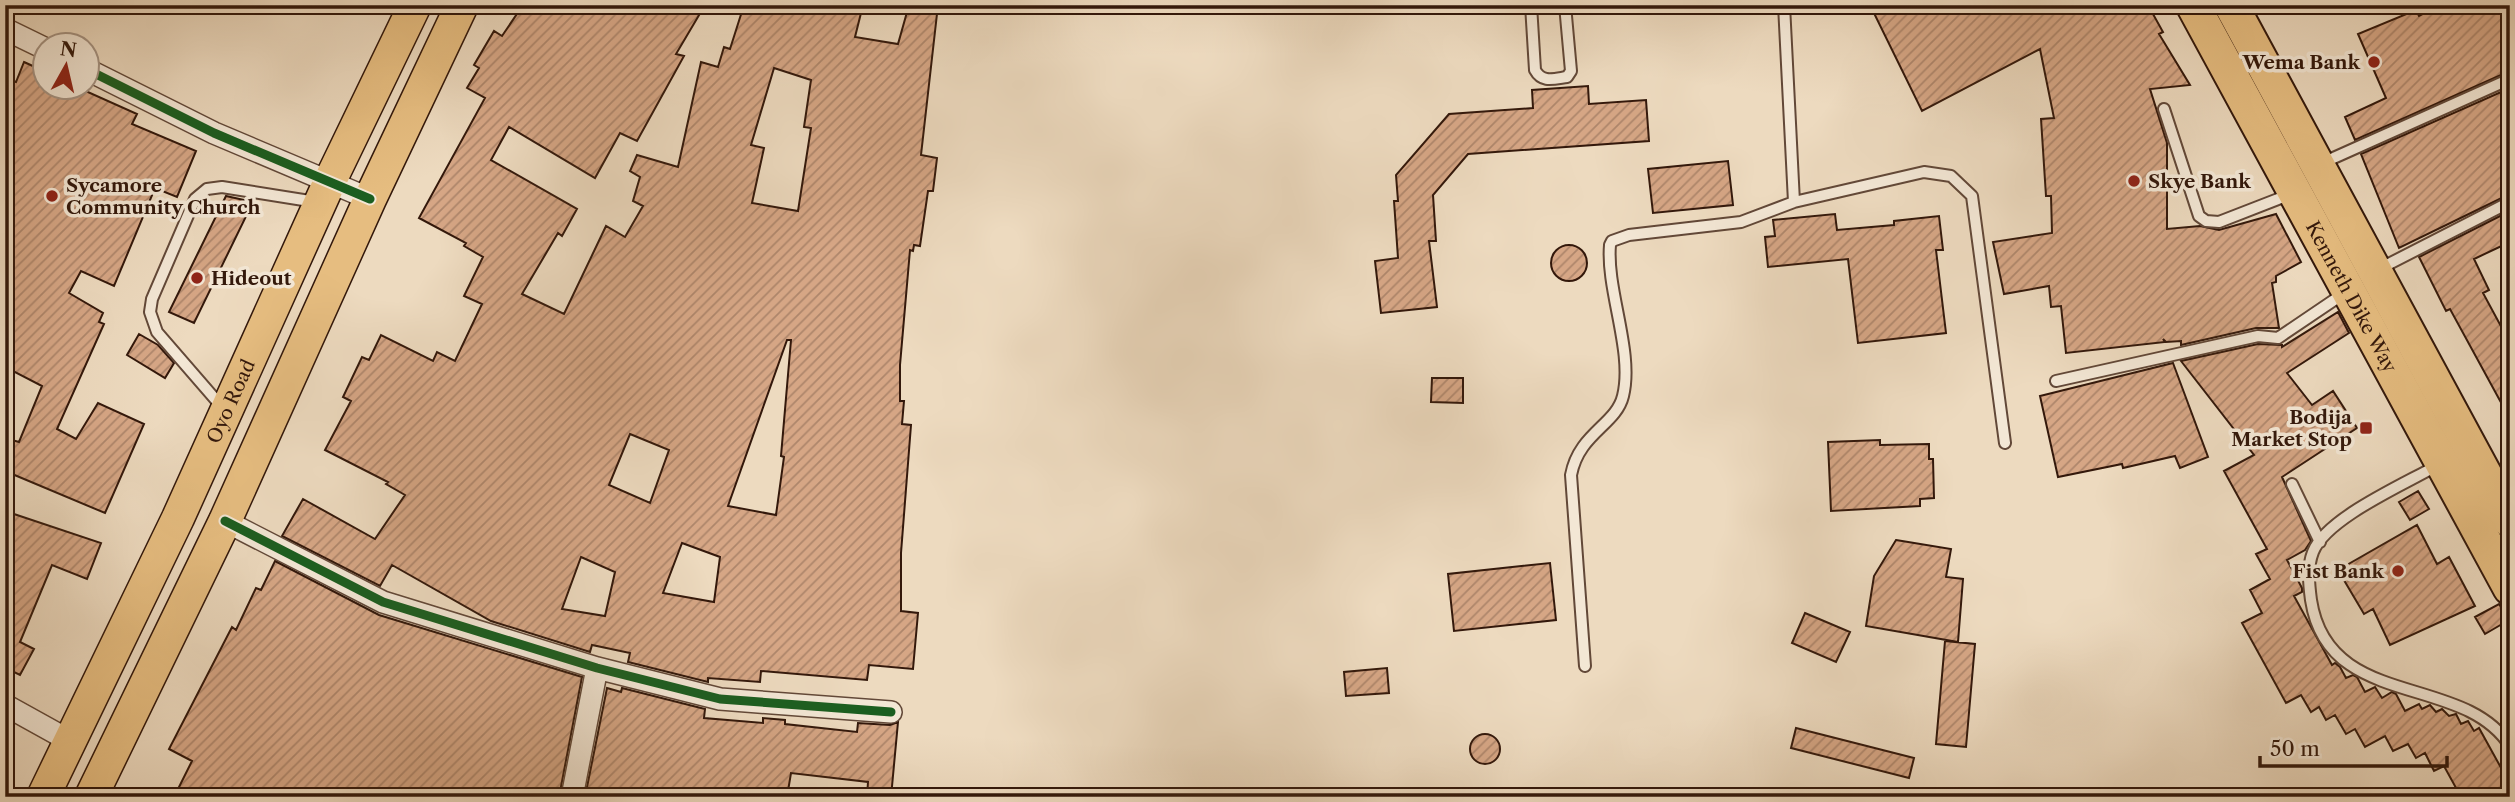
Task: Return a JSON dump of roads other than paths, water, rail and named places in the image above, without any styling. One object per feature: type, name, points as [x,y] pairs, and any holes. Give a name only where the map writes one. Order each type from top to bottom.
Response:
[{"type":"highway","name":"Kenneth Dike Way","points":[[2193,5],[2440,464],[2510,588]]},
{"type":"highway","name":"Kenneth Dike Way","points":[[2231,5],[2510,521]]},
{"type":"main road","name":"Oyo Road","points":[[43,797],[178,518],[326,192],[415,5]]},
{"type":"main road","points":[[91,797],[225,521],[370,199],[462,5]]},
{"type":"street","points":[[5,29],[32,42]]},
{"type":"street","points":[[102,77],[326,192],[370,199]]},
{"type":"street","points":[[2464,508],[2493,492]]},
{"type":"street","points":[[225,521],[383,602],[597,668],[720,699],[891,712]]},
{"type":"street","points":[[572,797],[597,668]]},
{"type":"street","points":[[5,705],[70,741]]},
{"type":"lane","points":[[1531,5],[1535,70],[1538,76],[1546,80],[1566,77],[1571,71],[1565,5]]},
{"type":"lane","points":[[1784,5],[1794,202]]},
{"type":"lane","points":[[2332,5],[2334,8],[2345,5]]},
{"type":"lane","points":[[2317,165],[2510,79]]},
{"type":"lane","points":[[2164,109],[2199,216],[2206,221],[2219,222],[2294,193]]},
{"type":"lane","points":[[1584,666],[1571,475],[1580,447],[1618,408],[1623,397],[1625,367],[1609,249],[1612,241],[1629,235],[1741,222],[1794,202],[1924,172],[1951,176],[1972,196],[2005,443]]},
{"type":"lane","points":[[225,411],[157,332],[150,312],[152,299],[195,199],[207,189],[222,187],[326,192]]},
{"type":"lane","points":[[2374,271],[2510,202]]},
{"type":"lane","points":[[2056,381],[2258,336],[2278,338],[2348,291]]},
{"type":"lane","points":[[2440,464],[2332,527],[2313,552],[2309,581],[2314,620],[2342,659],[2372,679],[2460,707],[2477,717],[2510,746]]},
{"type":"lane","points":[[2292,484],[2320,542]]},
{"type":"place","name":"Wema Bank","points":[[2374,62]]},
{"type":"place","name":"Skye Bank","points":[[2134,181]]},
{"type":"place","name":"Sycamore Community Church","points":[[52,196]]},
{"type":"place","name":"Hideout","points":[[197,278]]},
{"type":"place","name":"Bodija Market Stop","points":[[2366,428]]},
{"type":"place","name":"Fist Bank","points":[[2398,571]]}]
